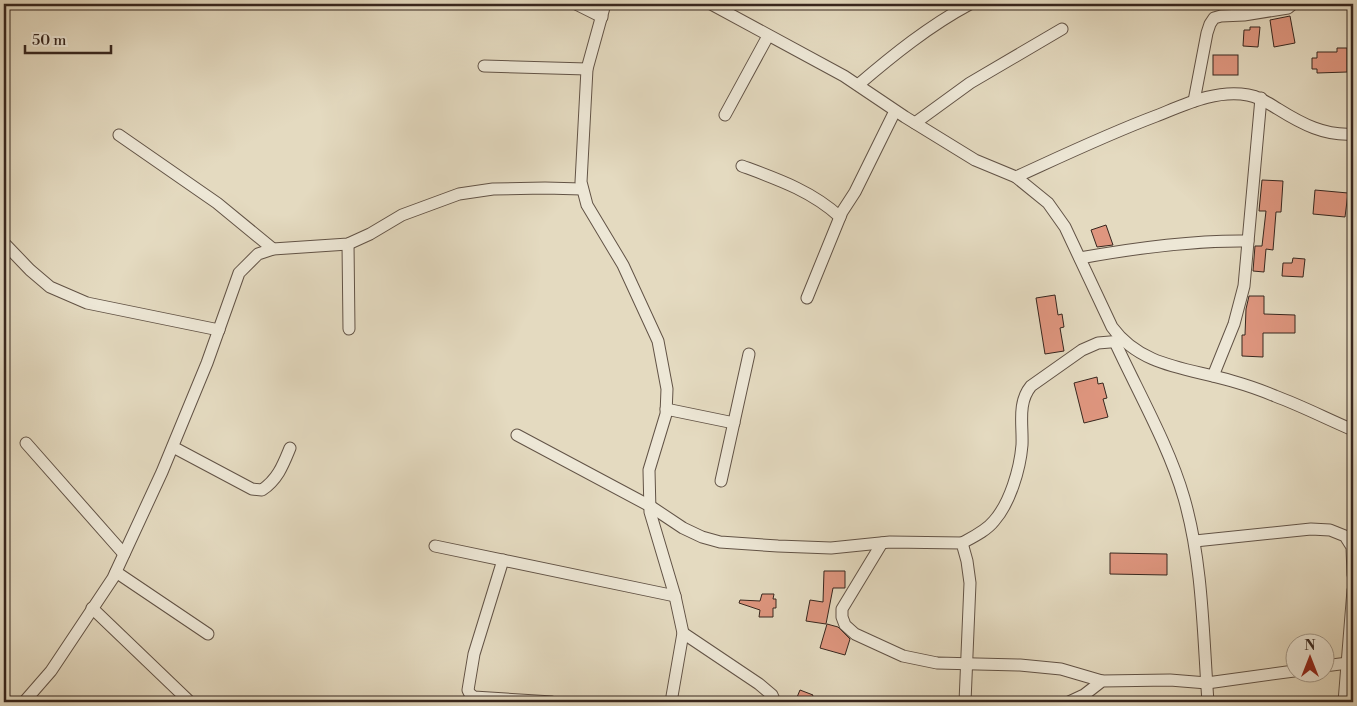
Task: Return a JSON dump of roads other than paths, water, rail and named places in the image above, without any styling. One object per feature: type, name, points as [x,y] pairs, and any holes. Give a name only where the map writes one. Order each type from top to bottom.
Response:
[{"type":"street","points":[[576,4],[602,17]]},
{"type":"street","points":[[605,4],[588,69],[585,94],[582,189],[587,206],[623,265],[658,341],[667,389],[666,409],[659,441],[649,470],[650,512],[675,596],[683,633],[670,702]]},
{"type":"street","points":[[711,4],[844,76],[895,111],[975,160],[1016,177],[1048,203],[1065,227],[1119,341],[1184,497],[1195,541],[1208,702]]},
{"type":"street","points":[[858,85],[908,43],[948,16],[970,4]]},
{"type":"street","points":[[1194,101],[1207,33],[1214,18],[1288,8],[1293,4]]},
{"type":"street","points":[[915,123],[970,83],[1062,29]]},
{"type":"street","points":[[725,115],[768,36]]},
{"type":"street","points":[[484,66],[588,69]]},
{"type":"street","points":[[1016,177],[1103,136],[1194,101],[1215,96],[1247,94],[1261,98],[1306,125],[1341,134],[1353,134]]},
{"type":"street","points":[[1213,376],[1234,324],[1244,286],[1261,98]]},
{"type":"street","points":[[807,298],[840,217],[895,111]]},
{"type":"street","points":[[119,135],[217,203],[273,249]]},
{"type":"street","points":[[742,166],[785,182],[811,195],[828,206],[840,217]]},
{"type":"street","points":[[24,702],[50,671],[116,572],[173,447],[240,273],[258,254],[273,249],[348,244],[370,234],[402,215],[459,194],[493,189],[582,189]]},
{"type":"street","points":[[1080,258],[1127,249],[1248,241]]},
{"type":"street","points":[[348,244],[349,329]]},
{"type":"street","points":[[6,245],[30,270],[50,287],[87,303],[218,330]]},
{"type":"street","points":[[517,435],[650,506],[683,528],[702,537],[720,542],[831,548],[882,543],[962,543],[982,531],[994,521],[1012,488],[1022,446],[1022,406],[1026,393],[1031,386],[1082,350],[1098,343],[1119,341],[1161,363],[1213,376],[1275,396],[1353,430]]},
{"type":"street","points":[[721,481],[749,354]]},
{"type":"street","points":[[666,409],[734,423]]},
{"type":"street","points":[[26,443],[124,554]]},
{"type":"street","points":[[173,447],[252,489],[262,490],[280,472],[290,448]]},
{"type":"street","points":[[1195,541],[1311,528],[1330,530],[1345,536],[1352,547],[1353,575]]},
{"type":"street","points":[[882,543],[842,609],[842,617],[845,625],[855,634],[903,656],[937,663],[1020,665],[1061,669],[1102,681],[1170,680],[1207,683],[1284,672]]},
{"type":"street","points":[[962,543],[968,561],[970,583],[965,702]]},
{"type":"street","points":[[435,546],[675,596]]},
{"type":"street","points":[[504,560],[474,654],[468,690],[474,697],[552,702]]},
{"type":"street","points":[[116,572],[208,634]]},
{"type":"street","points":[[1344,702],[1353,590]]},
{"type":"street","points":[[92,608],[190,702]]},
{"type":"street","points":[[683,633],[759,684],[772,695],[775,702]]},
{"type":"street","points":[[1334,665],[1348,663]]},
{"type":"street","points":[[1070,702],[1084,695],[1102,681]]}]
